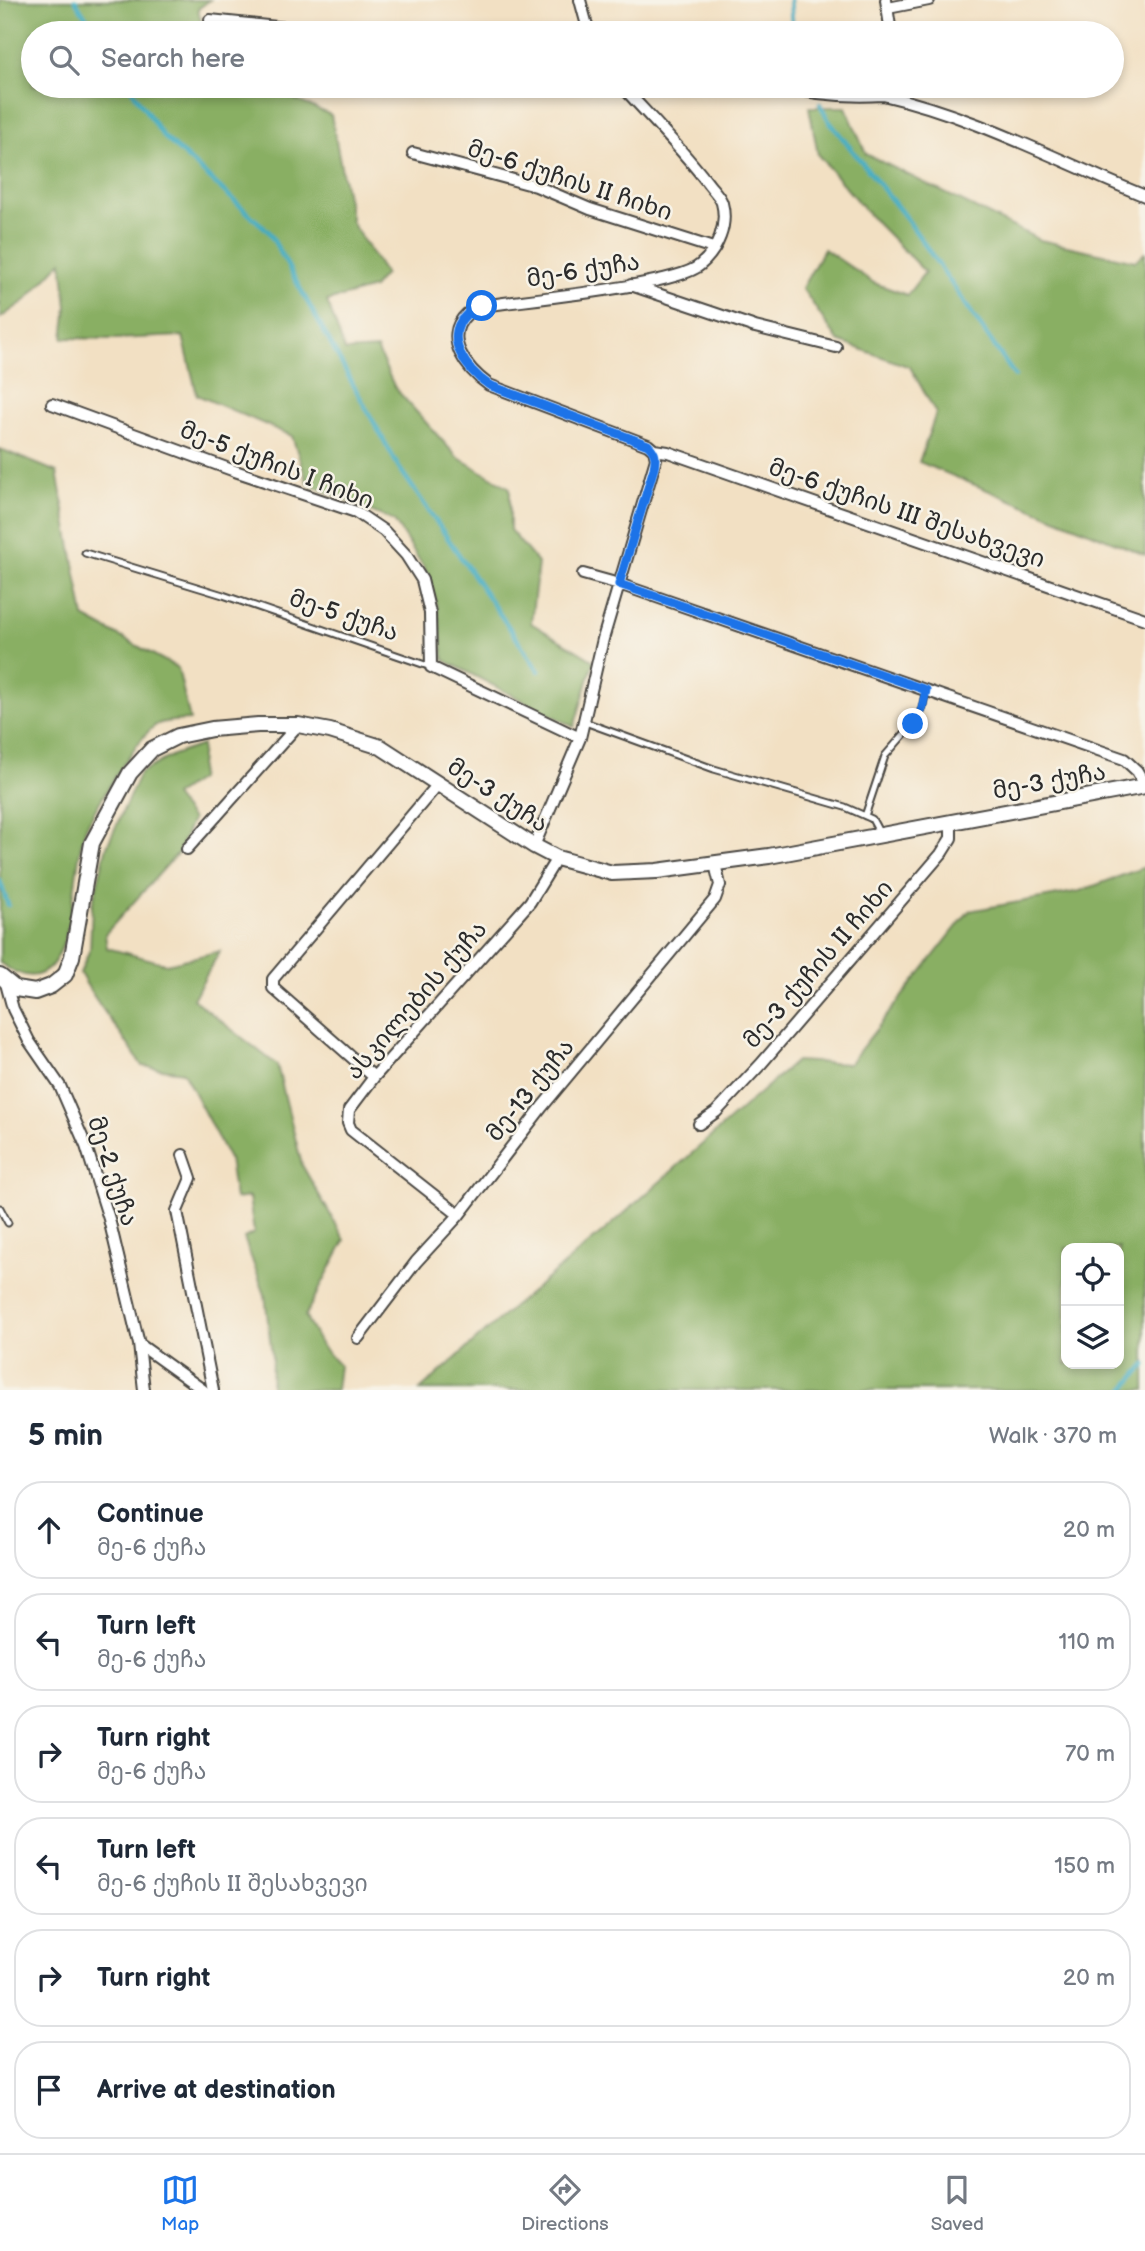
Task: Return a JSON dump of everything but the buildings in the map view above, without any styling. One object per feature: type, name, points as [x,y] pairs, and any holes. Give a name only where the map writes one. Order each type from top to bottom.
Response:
[{"type":"street","points":[[580,0],[586,21]]},
{"type":"street","points":[[887,4],[929,0]]},
{"type":"street","points":[[210,20],[220,21]]},
{"type":"street","name":"მე-6 ქუჩა","points":[[633,98],[701,174],[721,201],[724,227],[700,266],[685,274],[631,285],[482,306],[467,314],[458,327],[457,340],[460,354],[467,366],[489,385],[648,445],[654,450]]},
{"type":"street","points":[[904,98],[1000,133],[1145,196]]},
{"type":"street","name":"მე-6 ქუჩის II ჩიხი","points":[[413,153],[536,186],[590,209],[713,248]]},
{"type":"street","points":[[631,285],[755,327],[836,347]]},
{"type":"street","name":"მე-5 ქუჩის I ჩიხი","points":[[52,404],[356,512],[384,531],[406,555],[422,580],[429,613],[431,667]]},
{"type":"street","points":[[534,846],[585,722],[603,639],[654,468],[654,450]]},
{"type":"street","name":"მე-6 ქუჩის III შესახვევი","points":[[654,450],[668,452],[1145,619]]},
{"type":"street","points":[[583,574],[619,584],[1124,759],[1137,771],[1145,786]]},
{"type":"street","name":"მე-5 ქუჩა","points":[[431,667],[580,738]]},
{"type":"street","points":[[187,849],[298,725]]},
{"type":"street","name":"მე-3 ქუჩა","points":[[2,978],[16,989],[35,992],[51,986],[65,975],[72,957],[81,915],[92,843],[130,773],[152,749],[178,736],[212,729],[298,725],[330,731],[381,747],[534,846],[557,858],[612,873],[715,864],[1145,786]]},
{"type":"street","points":[[374,1077],[273,988],[273,979],[439,783]]},
{"type":"street","name":"მე-3 ქუჩის II ჩიხი","points":[[699,1124],[716,1112],[761,1064],[942,854],[951,838],[951,821]]},
{"type":"street","name":"ასკილების ქუჩა","points":[[458,1215],[351,1130],[348,1123],[349,1110],[374,1077],[530,902],[557,858]]},
{"type":"street","name":"მე-13 ქუჩა","points":[[358,1338],[542,1107],[715,899],[720,885],[715,864]]},
{"type":"street","name":"მე-2 ქუჩა","points":[[2,978],[13,1009],[29,1041],[60,1086],[86,1146],[108,1219],[139,1344],[144,1390]]},
{"type":"street","points":[[183,1155],[191,1178],[177,1211],[213,1390]]},
{"type":"street","points":[[139,1344],[203,1390]]},
{"type":"lane","name":"მე-5 ქუჩა","points":[[85,553],[223,595],[431,667]]},
{"type":"lane","points":[[865,816],[885,756],[913,724],[922,709],[926,690]]},
{"type":"lane","points":[[585,722],[714,769],[845,807],[872,819],[881,836]]},
{"type":"lane","points":[[0,1208],[8,1223]]},
{"type":"green space","points":[[0,0],[210,0],[198,9],[201,21],[21,21],[21,98],[291,98],[331,115],[352,223],[385,274],[373,288],[327,301],[345,351],[377,349],[395,388],[457,457],[510,488],[510,530],[538,563],[531,623],[594,661],[574,727],[444,660],[437,605],[425,569],[394,521],[308,484],[292,436],[197,395],[183,336],[63,338],[67,307],[62,261],[26,300],[0,318]]},
{"type":"green space","points":[[809,107],[846,107],[866,154],[1040,240],[1135,261],[1145,253],[1145,555],[919,462],[936,413],[910,367],[838,341],[802,288],[824,249],[874,283],[907,295],[925,272],[871,217],[818,155]]},
{"type":"green space","points":[[0,449],[57,472],[84,617],[178,668],[190,720],[158,724],[150,730],[117,774],[84,833],[72,907],[57,957],[44,972],[25,975],[0,963]]},
{"type":"green space","points":[[202,745],[199,779],[174,796],[192,820],[178,853],[105,934],[107,948],[167,964],[220,951],[193,999],[277,1065],[302,1165],[345,1240],[305,1316],[321,1346],[339,1365],[336,1390],[271,1390],[272,1357],[265,1295],[244,1238],[254,1233],[249,1197],[235,1199],[229,1159],[183,1072],[142,1066],[80,973],[90,949],[92,905],[107,846],[140,773],[173,755]]},
{"type":"green space","points":[[1145,867],[1145,1390],[420,1390],[796,1061],[849,1064],[969,911],[1080,891]]},
{"type":"waterway","points":[[75,0],[88,21]]},
{"type":"waterway","points":[[790,0],[792,21]]},
{"type":"waterway","points":[[137,98],[163,136],[269,232],[398,466],[539,671]]},
{"type":"waterway","points":[[820,104],[829,121],[907,219],[1015,376]]},
{"type":"waterway","points":[[0,881],[8,905]]},
{"type":"waterway","points":[[1124,1390],[1145,1365]]},
{"type":"route","points":[[482,306],[467,314],[458,327],[460,354],[475,375],[489,385],[648,445],[654,450],[654,468],[619,584],[926,690],[922,709],[913,724]]}]
